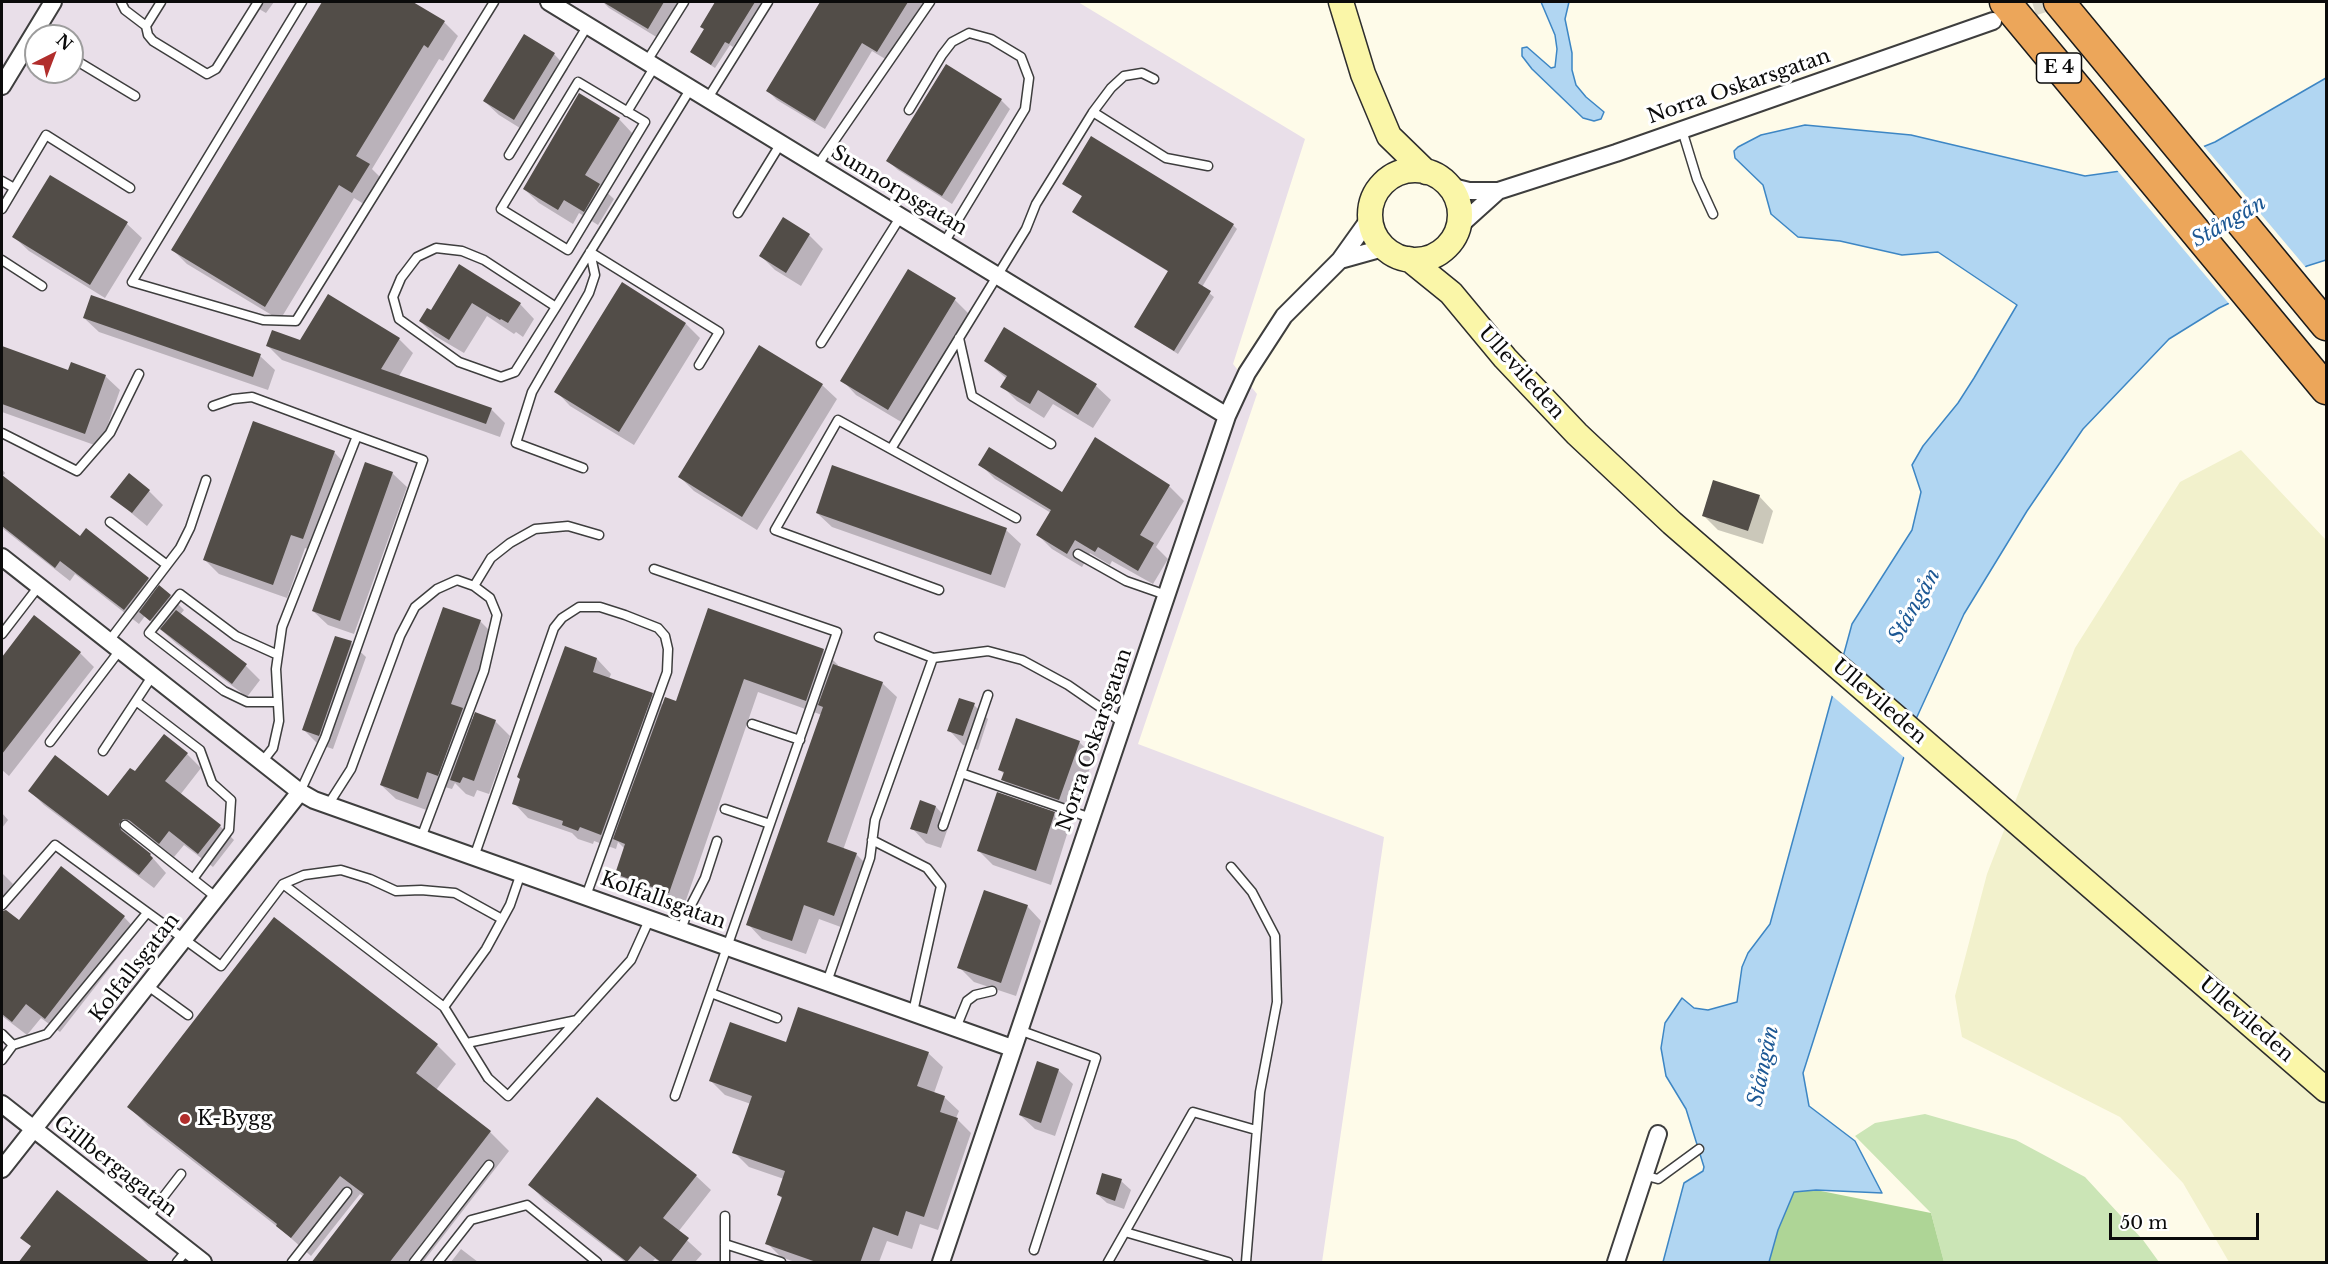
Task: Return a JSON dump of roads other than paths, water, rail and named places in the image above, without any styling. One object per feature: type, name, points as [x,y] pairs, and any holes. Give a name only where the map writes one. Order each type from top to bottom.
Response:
[{"type":"highway","name":"E 4","points":[[2059,2],[2326,325]]},
{"type":"highway","name":"E 4","points":[[1999,11],[2114,135],[2320,382]]},
{"type":"main road","points":[[1341,2],[1363,74],[1389,136],[1426,171],[1449,186],[1454,193],[1459,210],[1452,237],[1429,257],[1409,260],[1383,248],[1374,234],[1370,218],[1373,198],[1391,176],[1408,170],[1426,171]]},
{"type":"main road","points":[[1384,182],[1389,136]]},
{"type":"main road","name":"Ullevileden","points":[[1451,293],[1446,263],[1452,237]]},
{"type":"main road","name":"Ullevileden","points":[[1409,260],[1451,293],[1504,358],[1577,434],[1672,524],[2010,814],[2326,1090]]},
{"type":"street","points":[[41,24],[53,2]]},
{"type":"street","name":"Sunnorpsgatan","points":[[559,4],[651,64],[1227,416]]},
{"type":"street","name":"Norra Oskarsgatan","points":[[1449,186],[1469,191],[1498,191],[1682,130],[1999,11]]},
{"type":"street","points":[[2,86],[24,52]]},
{"type":"street","name":"Norra Oskarsgatan","points":[[1452,237],[1498,191]]},
{"type":"street","name":"Norra Oskarsgatan","points":[[940,1263],[1227,416],[1247,373],[1284,316],[1340,260],[1370,218]]},
{"type":"street","name":"Norra Oskarsgatan","points":[[1340,260],[1383,248]]},
{"type":"street","name":"Kolfallsgatan","points":[[2,557],[300,792],[328,806],[650,918],[1012,1048]]},
{"type":"street","name":"Kolfallsgatan","points":[[2,1170],[300,792]]},
{"type":"street","name":"Gillbergagatan","points":[[2,1104],[147,1218],[182,1256],[203,1263]]},
{"type":"street","points":[[1616,1263],[1643,1174],[1658,1134]]},
{"type":"lane","points":[[120,2],[124,10],[146,26],[153,41],[207,74],[216,69],[258,2]]},
{"type":"lane","points":[[146,26],[161,2]]},
{"type":"lane","points":[[302,2],[132,282],[264,320],[296,321],[494,2]]},
{"type":"lane","points":[[627,112],[684,2]]},
{"type":"lane","points":[[708,99],[768,2]]},
{"type":"lane","points":[[817,166],[930,2]]},
{"type":"lane","points":[[509,155],[588,25]]},
{"type":"lane","points":[[909,110],[952,42],[969,33],[991,39],[1022,57],[1029,78],[1025,109],[944,243]]},
{"type":"lane","points":[[84,65],[135,96]]},
{"type":"lane","points":[[891,449],[1026,229],[1036,204],[1093,112],[1111,88],[1124,76],[1142,73],[1154,79]]},
{"type":"lane","points":[[578,82],[627,112],[645,122],[568,250],[501,209],[578,82]]},
{"type":"lane","points":[[556,307],[484,260],[462,251],[436,248],[417,257],[401,278],[393,297],[399,320],[459,362],[501,377],[515,372],[556,307],[691,88]]},
{"type":"lane","points":[[1093,112],[1166,158],[1208,166]]},
{"type":"lane","points":[[1682,130],[1697,179],[1713,214]]},
{"type":"lane","points":[[2,209],[46,135],[130,188]]},
{"type":"lane","points":[[738,213],[781,143]]},
{"type":"lane","points":[[2,180],[14,188]]},
{"type":"lane","points":[[821,343],[901,216]]},
{"type":"lane","points":[[590,252],[719,332],[699,365]]},
{"type":"lane","points":[[583,468],[516,443],[532,392],[589,293],[595,275],[590,252]]},
{"type":"lane","points":[[2,260],[42,286]]},
{"type":"lane","points":[[959,338],[972,396],[1051,444]]},
{"type":"lane","points":[[2,433],[77,471],[110,433],[139,374]]},
{"type":"lane","points":[[213,406],[233,399],[252,397],[423,460],[325,738],[300,792]]},
{"type":"lane","points":[[939,590],[775,530],[838,420],[1016,518]]},
{"type":"lane","points":[[262,762],[273,748],[279,721],[276,669],[282,627],[357,436]]},
{"type":"lane","points":[[50,742],[180,548],[190,528],[206,480]]},
{"type":"lane","points":[[110,522],[167,565]]},
{"type":"lane","points":[[474,586],[491,558],[510,543],[535,529],[568,526],[599,535]]},
{"type":"lane","points":[[1078,554],[1126,581],[1166,595]]},
{"type":"lane","points":[[654,569],[837,632],[675,1096]]},
{"type":"lane","points":[[328,806],[351,769],[400,636],[415,607],[437,589],[457,580],[474,586],[490,598],[497,615],[484,671],[421,838]]},
{"type":"lane","points":[[2,634],[39,586]]},
{"type":"lane","points":[[278,655],[236,636],[180,594],[149,633],[224,691],[247,702],[278,702]]},
{"type":"lane","points":[[474,857],[554,628],[562,618],[579,608],[600,607],[625,615],[658,628],[665,636],[668,649],[667,672],[586,896]]},
{"type":"lane","points":[[879,637],[933,658],[988,651],[1022,660],[1068,686],[1123,723]]},
{"type":"lane","points":[[827,982],[870,858],[875,820],[933,658]]},
{"type":"lane","points":[[103,751],[153,675]]},
{"type":"lane","points":[[943,826],[988,695]]},
{"type":"lane","points":[[136,701],[200,750],[212,783],[231,800],[229,830],[193,879]]},
{"type":"lane","points":[[752,724],[800,740]]},
{"type":"lane","points":[[962,773],[1090,818]]},
{"type":"lane","points":[[725,809],[770,824]]},
{"type":"lane","points":[[125,825],[217,898]]},
{"type":"lane","points":[[872,840],[927,868],[941,886],[913,1012]]},
{"type":"lane","points":[[681,930],[705,878],[717,842]]},
{"type":"lane","points":[[2,905],[55,845],[220,966],[283,884],[304,875],[341,870],[370,879],[396,891],[420,890],[455,893],[502,919]]},
{"type":"lane","points":[[1231,867],[1252,892],[1275,936],[1277,1002],[1260,1092],[1246,1263]]},
{"type":"lane","points":[[444,1007],[486,949],[510,905],[521,873]]},
{"type":"lane","points":[[283,884],[444,1007],[488,1078],[508,1096],[631,960],[650,918]]},
{"type":"lane","points":[[2,1060],[13,1045],[47,1034],[147,913]]},
{"type":"lane","points":[[148,986],[188,1015]]},
{"type":"lane","points":[[956,1028],[967,1001],[975,995],[992,991]]},
{"type":"lane","points":[[711,993],[777,1018]]},
{"type":"lane","points":[[467,1043],[577,1020]]},
{"type":"lane","points":[[1019,1030],[1096,1058],[1034,1250]]},
{"type":"lane","points":[[2,1034],[13,1045]]},
{"type":"lane","points":[[1108,1263],[1193,1112],[1257,1130]]},
{"type":"lane","points":[[1643,1174],[1658,1179],[1699,1149]]},
{"type":"lane","points":[[414,1263],[489,1165]]},
{"type":"lane","points":[[147,1218],[181,1174]]},
{"type":"lane","points":[[292,1263],[347,1192]]},
{"type":"lane","points":[[438,1263],[471,1220],[527,1205],[597,1263]]},
{"type":"lane","points":[[725,1216],[725,1263]]},
{"type":"lane","points":[[1125,1232],[1228,1263]]},
{"type":"lane","points":[[724,1244],[781,1263]]},
{"type":"water","points":[[1541,2],[1569,2],[1565,19],[1576,85],[1604,112],[1601,119],[1594,121],[1583,118],[1532,69],[1522,56],[1522,48],[1527,47],[1551,68],[1555,67],[1557,49],[1555,35]]},
{"type":"water","name":"Stångån","points":[[2326,78],[2326,260],[2307,266],[2219,308],[2169,339],[2083,429],[2027,511],[1964,614],[1916,719],[1803,1073],[1809,1106],[1855,1141],[1882,1193],[1816,1190],[1794,1192],[1778,1230],[1769,1262],[1663,1262],[1684,1183],[1703,1171],[1704,1167],[1686,1109],[1666,1076],[1661,1048],[1665,1023],[1682,998],[1694,1008],[1708,1010],[1737,1002],[1742,967],[1748,953],[1770,924],[1852,624],[1912,530],[1921,492],[1912,465],[1923,446],[1958,403],[2017,305],[1938,252],[1902,255],[1840,241],[1798,237],[1771,214],[1763,185],[1735,158],[1734,151],[1761,135],[1805,125],[1911,135],[2085,176],[2156,166],[2215,142]]},
{"type":"tunnel","points":[[2011,15],[2051,2]]},
{"type":"place","name":"K-Bygg","points":[[185,1119]]}]
